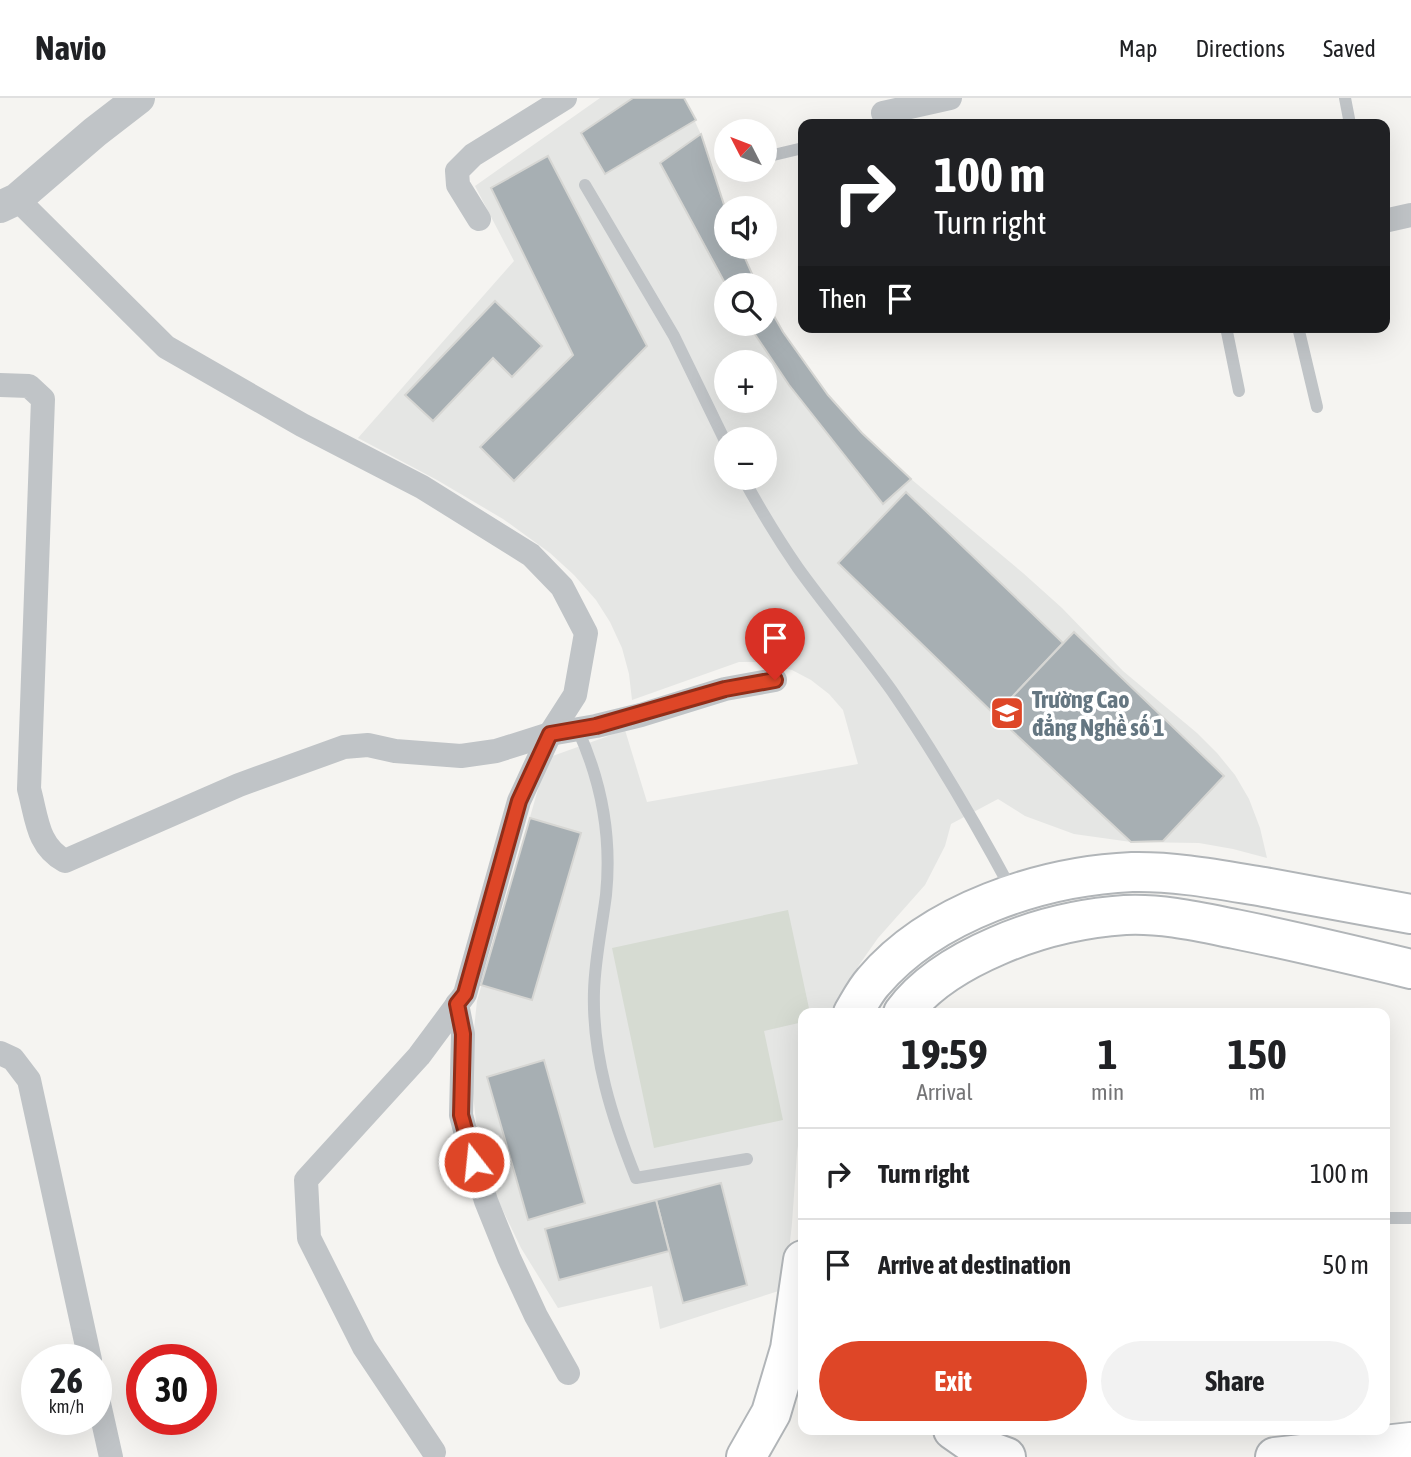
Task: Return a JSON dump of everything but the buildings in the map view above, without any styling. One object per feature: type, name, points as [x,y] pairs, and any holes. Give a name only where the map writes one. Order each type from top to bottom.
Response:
[{"type":"highway","points":[[856,1008],[873,982],[908,949],[954,917],[1014,894],[1071,880],[1132,873],[1206,877],[1411,914]]},
{"type":"highway","points":[[908,1008],[935,980],[975,955],[1021,936],[1077,920],[1128,915],[1191,920],[1306,943],[1411,969]]},
{"type":"highway","points":[[746,1457],[771,1413],[790,1349],[798,1294]]},
{"type":"highway","points":[[960,1435],[976,1446],[1006,1457]]},
{"type":"highway","points":[[1275,1457],[1411,1442]]},
{"type":"street","points":[[139,98],[9,203],[166,347],[302,425],[422,487],[513,542],[548,570],[562,587],[586,633],[575,695],[550,734],[519,801],[465,994],[419,1056],[306,1180],[309,1238],[364,1347],[433,1452]]},
{"type":"street","points":[[479,219],[458,185],[457,171],[472,155],[565,98]]},
{"type":"street","points":[[882,112],[950,98]]},
{"type":"street","points":[[1390,220],[1411,215]]},
{"type":"street","points":[[0,385],[29,386],[43,399],[29,789],[44,845],[53,855],[65,861],[239,785],[344,747],[368,745],[396,751],[461,756],[496,751],[550,734],[641,715],[725,689],[775,680]]},
{"type":"street","points":[[457,1004],[463,1034],[461,1115],[468,1142],[486,1201],[509,1258],[536,1316],[568,1373]]},
{"type":"street","points":[[0,1053],[13,1059],[29,1080],[87,1344]]},
{"type":"street","points":[[106,1435],[111,1457]]},
{"type":"lane","points":[[1345,98],[1349,119]]},
{"type":"lane","points":[[777,154],[798,149]]},
{"type":"lane","points":[[585,186],[674,336],[718,427]]},
{"type":"lane","points":[[1227,333],[1239,391]]},
{"type":"lane","points":[[1299,333],[1317,407]]},
{"type":"lane","points":[[750,490],[799,569],[876,670],[935,756],[1014,894]]},
{"type":"lane","points":[[577,728],[599,784],[605,813],[608,867],[597,952],[595,1031],[604,1083],[626,1155],[636,1178],[747,1159]]},
{"type":"lane","points":[[1390,1217],[1411,1218]]},
{"type":"shaded area","name":"Trường Cao đẳng Nghề số 1","points":[[600,98],[684,98],[704,141],[714,173],[714,182],[717,182],[721,196],[714,196],[714,259],[745,259],[752,273],[714,273],[714,336],[777,336],[777,321],[828,395],[862,433],[911,479],[1062,608],[1123,671],[1217,753],[1235,775],[1249,799],[1267,858],[1199,843],[1131,842],[1074,834],[1025,816],[998,799],[951,824],[945,846],[925,885],[878,938],[859,965],[836,1008],[798,1008],[798,1146],[785,1289],[660,1329],[652,1286],[558,1308],[521,1248],[495,1194],[477,1131],[473,1094],[477,1001],[547,758],[625,730],[647,802],[858,764],[843,710],[829,694],[792,670],[757,662],[739,662],[632,700],[622,648],[610,622],[596,600],[574,575],[550,553],[503,519],[358,438],[514,261],[475,186]]},
{"type":"shaded area","points":[[788,910],[809,1008],[798,1008],[798,1023],[764,1031],[783,1120],[654,1148],[612,948]]},
{"type":"place","name":"Trường Cao đẳng Nghề số 1","points":[[1007,713]]},
{"type":"route","points":[[474,1162],[461,1115],[463,1034],[457,1004],[465,994],[519,801],[550,734],[596,726],[725,689],[775,680]]}]
